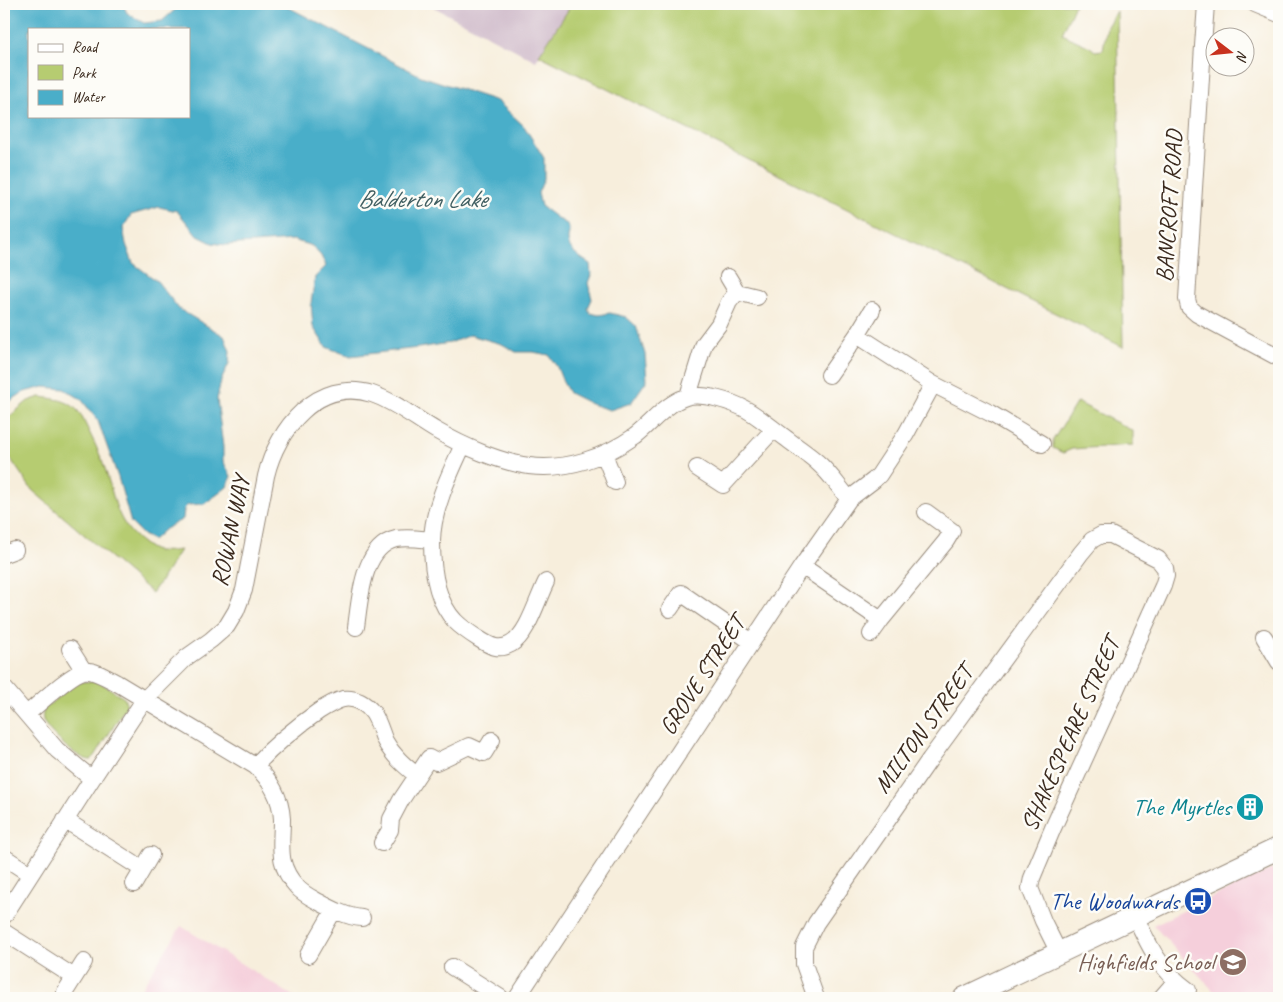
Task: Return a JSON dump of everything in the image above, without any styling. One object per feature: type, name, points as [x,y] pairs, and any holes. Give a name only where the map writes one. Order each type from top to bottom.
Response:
[{"type":"main road","points":[[964,998],[1279,848]]},
{"type":"street","name":"BANCROFT ROAD","points":[[1206,4],[1187,299],[1189,307],[1197,314],[1279,358]]},
{"type":"street","points":[[1255,4],[1279,14]]},
{"type":"street","points":[[728,277],[737,292],[757,297]]},
{"type":"street","points":[[737,292],[729,302],[719,324],[704,344],[688,396],[707,396],[723,400],[747,410],[818,462],[849,499]]},
{"type":"street","points":[[828,375],[857,335],[872,310]]},
{"type":"street","points":[[857,335],[933,384],[990,413],[1042,444]]},
{"type":"street","name":"GROVE STREET","points":[[517,998],[802,566],[849,499],[879,475],[906,434],[933,384]]},
{"type":"street","name":"ROWAN WAY","points":[[4,916],[144,700],[187,657],[227,626],[244,590],[270,461],[288,428],[304,409],[324,396],[340,392],[356,391],[370,393],[381,397],[437,432],[493,457],[528,466],[555,466],[578,462],[604,454],[636,435],[667,408],[688,396]]},
{"type":"street","points":[[697,468],[723,485],[774,430]]},
{"type":"street","points":[[463,445],[440,498],[432,540],[433,567],[441,598],[449,614],[460,626],[486,644],[500,648],[511,644],[519,637],[526,626],[531,594],[546,582]]},
{"type":"street","points":[[604,454],[614,482]]},
{"type":"street","points":[[871,634],[952,531],[926,512]]},
{"type":"street","name":"MILTON STREET","points":[[816,998],[804,964],[804,947],[816,924],[930,759],[1092,540],[1101,535],[1111,535],[1136,546]]},
{"type":"street","points":[[353,619],[366,572],[378,551],[386,544],[397,539],[432,540]]},
{"type":"street","name":"SHAKESPEARE STREET","points":[[1059,953],[1043,921],[1030,888],[1032,878],[1053,828],[1163,586],[1166,568],[1158,559],[1136,546]]},
{"type":"street","points":[[802,566],[881,620]]},
{"type":"street","points":[[670,609],[681,593],[752,642]]},
{"type":"street","points":[[1264,637],[1279,662]]},
{"type":"street","points":[[70,649],[84,671]]},
{"type":"street","points":[[26,714],[69,678],[84,671],[98,674],[255,766],[271,784],[280,804],[282,819],[280,849],[287,873],[298,888],[307,895],[334,910],[354,918],[362,918]]},
{"type":"street","points":[[4,688],[57,750],[92,779]]},
{"type":"street","points":[[255,766],[278,743],[313,716],[336,702],[350,699],[365,705],[372,712],[378,721],[390,751],[397,760],[416,775]]},
{"type":"street","points":[[382,843],[390,830],[391,819],[400,800],[429,758],[436,762],[469,746],[484,753],[492,740]]},
{"type":"street","points":[[65,820],[138,876],[151,855]]},
{"type":"street","points":[[4,858],[30,874]]},
{"type":"street","points":[[308,955],[334,910]]},
{"type":"street","points":[[1135,916],[1154,954],[1167,972],[1182,985],[1161,998]]},
{"type":"street","points":[[4,932],[74,977]]},
{"type":"street","points":[[65,992],[84,962]]},
{"type":"street","points":[[452,968],[501,998]]},
{"type":"shaded area","points":[[428,4],[572,4],[536,61]]},
{"type":"shaded area","name":"Highfields School","points":[[1279,866],[1279,998],[1220,998],[1153,925]]},
{"type":"shaded area","points":[[181,926],[296,998],[135,998]]},
{"type":"green space","points":[[572,4],[1075,4],[1062,34],[1095,51],[1103,50],[1107,26],[1117,11],[1123,347],[539,55]]},
{"type":"green space","points":[[40,397],[68,403],[81,415],[102,459],[119,513],[128,529],[155,551],[180,550],[152,593],[32,490],[10,458],[4,421],[28,401]]},
{"type":"green space","points":[[1077,402],[1133,431],[1133,445],[1072,449],[1063,453],[1053,448],[1053,440]]},
{"type":"green space","points":[[98,681],[124,698],[127,705],[91,760],[79,756],[59,740],[43,721],[43,715],[44,709],[76,682]]},
{"type":"water","name":"Balderton Lake","points":[[4,4],[123,4],[127,13],[144,23],[162,21],[177,8],[178,4],[282,4],[421,76],[497,101],[524,126],[544,158],[544,179],[538,193],[541,206],[567,224],[570,247],[590,264],[591,275],[588,283],[592,299],[588,308],[590,313],[599,315],[610,313],[626,317],[636,326],[645,354],[647,380],[631,403],[610,410],[591,404],[569,393],[549,355],[533,352],[516,352],[502,344],[470,335],[450,343],[350,356],[326,347],[313,327],[311,303],[315,277],[326,266],[321,256],[312,246],[293,240],[226,245],[212,243],[198,236],[177,211],[159,207],[131,215],[123,228],[126,244],[133,263],[157,281],[179,309],[224,336],[230,351],[229,363],[221,381],[217,399],[223,461],[231,476],[227,487],[204,504],[188,505],[184,509],[183,519],[165,529],[153,540],[143,535],[131,523],[118,477],[98,421],[81,399],[64,389],[44,387],[24,392],[4,405]]},
{"type":"place","name":"The Myrtles","points":[[1250,807]]},
{"type":"place","name":"The Woodwards","points":[[1198,901]]},
{"type":"place","name":"Highfields School","points":[[1233,962]]}]
